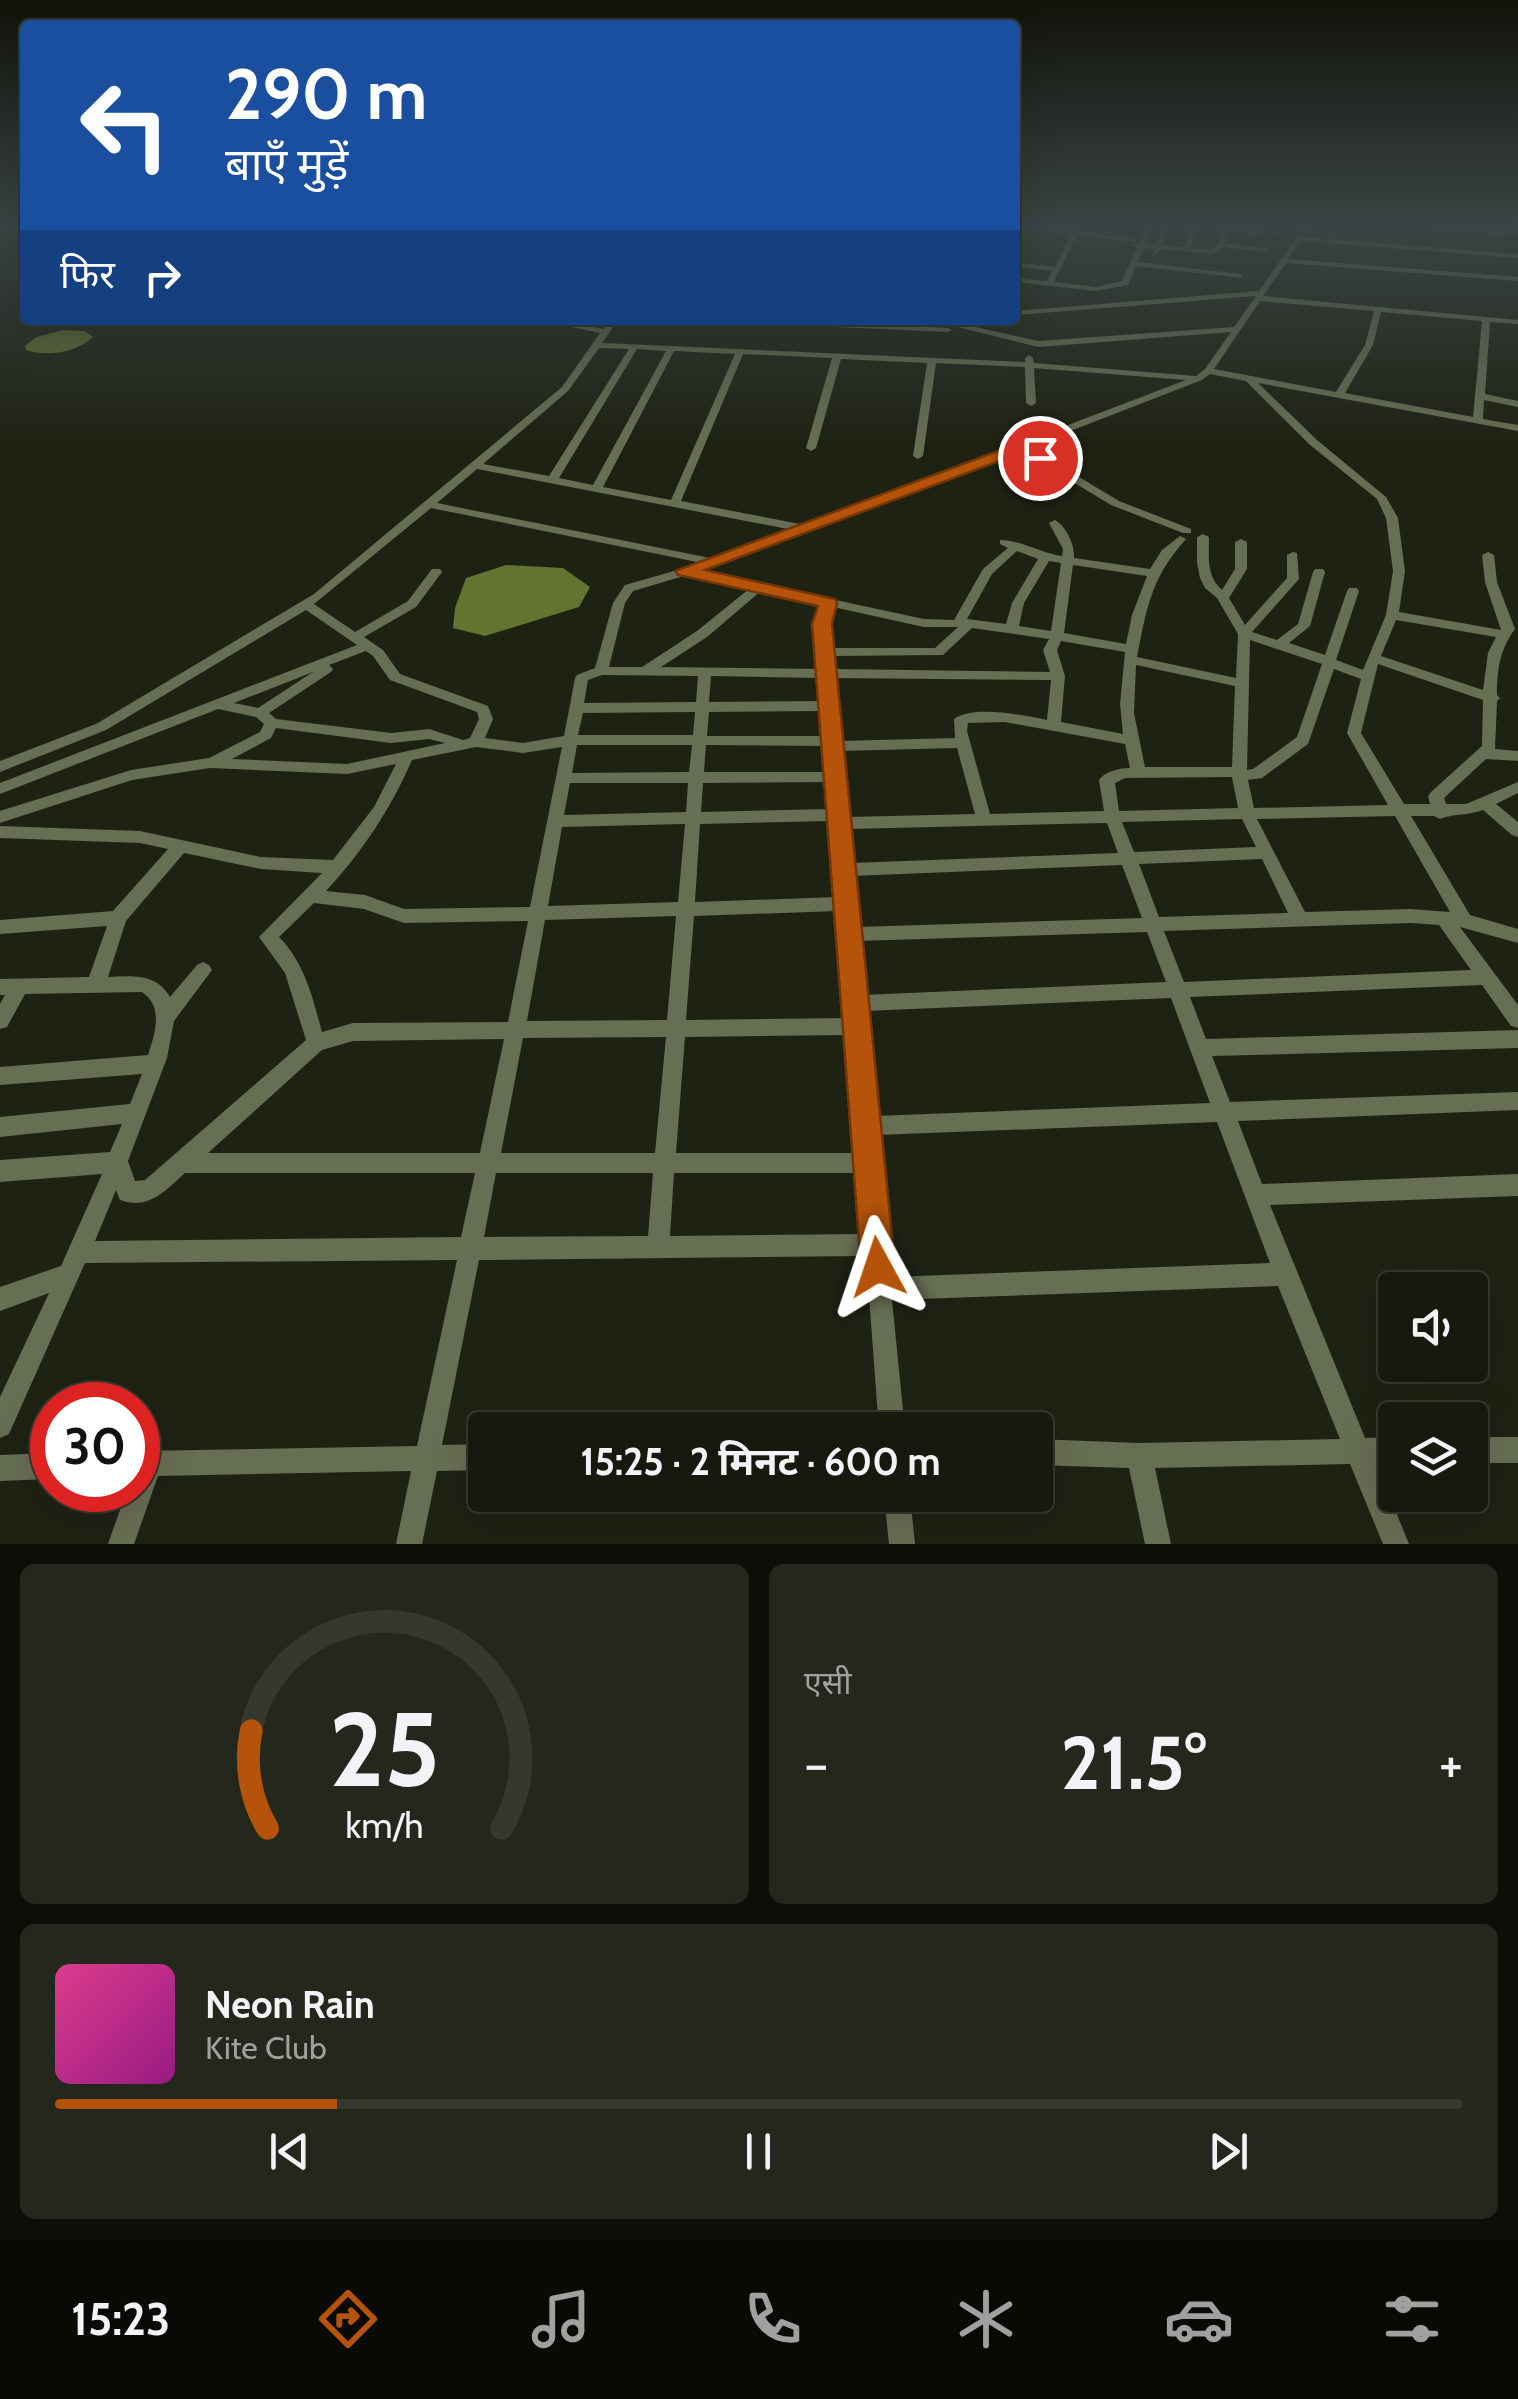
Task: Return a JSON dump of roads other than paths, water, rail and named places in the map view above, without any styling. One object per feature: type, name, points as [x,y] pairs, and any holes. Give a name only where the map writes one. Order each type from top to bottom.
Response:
[{"type":"street","points":[[1102,305],[1103,299]]},
{"type":"street","points":[[1020,313],[1168,299]]},
{"type":"street","points":[[601,671],[624,593],[640,582],[716,563],[1203,374],[1257,299]]},
{"type":"street","points":[[1287,299],[1518,322]]},
{"type":"street","points":[[1339,395],[1369,345],[1378,309]]},
{"type":"street","points":[[1478,420],[1486,319]]},
{"type":"street","points":[[582,325],[607,332]]},
{"type":"street","points":[[0,768],[100,727],[217,654],[307,605],[571,384],[611,325]]},
{"type":"street","points":[[834,325],[967,331]]},
{"type":"street","points":[[948,325],[1028,344],[1234,330]]},
{"type":"street","points":[[1028,344],[1031,403]]},
{"type":"street","points":[[599,345],[1249,378],[1518,428]]},
{"type":"street","points":[[554,478],[634,347]]},
{"type":"street","points":[[598,486],[671,349]]},
{"type":"street","points":[[676,501],[740,352]]},
{"type":"street","points":[[811,448],[837,356]]},
{"type":"street","points":[[918,456],[932,361]]},
{"type":"street","points":[[1249,378],[1312,442],[1386,505],[1396,534],[1400,571],[1392,615],[1373,658],[1354,732],[1464,920]]},
{"type":"street","points":[[1480,396],[1518,404]]},
{"type":"street","points":[[1022,447],[1114,503],[1183,535],[1161,556],[1153,573],[1132,655],[1127,705],[1138,773]]},
{"type":"street","points":[[474,465],[808,529]]},
{"type":"street","points":[[428,504],[716,563]]},
{"type":"street","points":[[1054,724],[1058,676],[1050,650],[1057,635],[1068,560],[1067,540],[1055,523]]},
{"type":"street","points":[[1203,537],[1203,574],[1212,590],[1224,596]]},
{"type":"street","points":[[1241,542],[1241,569],[1224,596],[1224,604],[1244,634],[1239,774],[1248,814],[1300,919]]},
{"type":"street","points":[[409,1544],[516,1028],[582,678],[601,671],[705,672],[938,652],[965,622],[987,572],[1009,544],[1044,556],[1153,573]]},
{"type":"street","points":[[1244,634],[1293,578],[1294,555]]},
{"type":"street","points":[[1012,628],[1014,605],[1037,578],[1044,556]]},
{"type":"street","points":[[1440,812],[1436,796],[1486,754],[1492,733],[1493,657],[1496,642],[1509,628],[1511,617],[1491,582],[1488,556]]},
{"type":"street","points":[[684,571],[924,623],[965,622],[1057,635],[1242,683]]},
{"type":"street","points":[[266,718],[412,604],[436,572]]},
{"type":"street","points":[[1280,644],[1304,626],[1319,572]]},
{"type":"street","points":[[646,672],[702,634],[757,588]]},
{"type":"street","points":[[1354,591],[1332,645],[1332,662],[1317,692],[1303,740],[1257,774],[1138,773],[1107,780],[1112,816],[1285,1274],[1396,1544]]},
{"type":"street","points":[[828,603],[822,624],[890,1412]]},
{"type":"street","points":[[0,817],[130,775],[210,763],[333,769],[406,758],[468,742],[486,720],[483,709],[394,677],[385,660],[307,605]]},
{"type":"street","points":[[1392,615],[1503,634]]},
{"type":"street","points":[[1244,634],[1367,677]]},
{"type":"street","points":[[0,788],[349,652]]},
{"type":"street","points":[[1373,658],[1492,698]]},
{"type":"street","points":[[827,662],[1058,676]]},
{"type":"street","points":[[658,1245],[705,672]]},
{"type":"street","points":[[216,704],[266,718],[391,738],[429,734],[523,748],[571,740],[963,743]]},
{"type":"street","points":[[576,708],[830,706]]},
{"type":"street","points":[[984,819],[959,724],[970,717],[1054,724],[1130,740]]},
{"type":"street","points":[[210,763],[266,734],[266,718]]},
{"type":"street","points":[[1486,754],[1518,756]]},
{"type":"street","points":[[316,1043],[293,969],[285,952],[268,937],[312,896],[387,805],[406,758]]},
{"type":"street","points":[[563,778],[836,778]]},
{"type":"street","points":[[555,820],[1440,812],[1468,810],[1518,787]]},
{"type":"street","points":[[1486,803],[1518,832]]},
{"type":"street","points":[[0,832],[140,837],[261,863],[337,867]]},
{"type":"street","points":[[97,982],[118,918],[180,846]]},
{"type":"street","points":[[844,870],[1267,853]]},
{"type":"street","points":[[312,896],[365,902],[404,916],[847,904]]},
{"type":"street","points":[[1444,917],[1518,1020]]},
{"type":"street","points":[[850,934],[1444,917],[1518,936]]},
{"type":"street","points":[[0,927],[118,918]]},
{"type":"street","points":[[0,1425],[118,1162],[154,1064],[166,1016],[202,970]]},
{"type":"street","points":[[856,1002],[1487,977]]},
{"type":"street","points":[[0,1021],[10,986],[97,982],[143,984],[156,989],[166,1016]]},
{"type":"street","points":[[118,1162],[128,1192],[149,1191],[316,1043],[353,1032],[858,1026]]},
{"type":"street","points":[[1200,1048],[1518,1039]]},
{"type":"street","points":[[0,1076],[154,1064]]},
{"type":"street","points":[[866,1126],[1518,1101]]},
{"type":"street","points":[[0,1127],[136,1113]]},
{"type":"street","points":[[0,1171],[118,1162]]},
{"type":"street","points":[[180,1163],[869,1164]]},
{"type":"street","points":[[1255,1194],[1518,1185]]},
{"type":"street","points":[[0,1299],[75,1263],[471,1246],[876,1245]]},
{"type":"street","points":[[880,1289],[1285,1274]]},
{"type":"street","points":[[1053,1453],[1139,1456],[1378,1450]]},
{"type":"street","points":[[1488,1450],[1518,1450]]},
{"type":"street","points":[[1139,1456],[1158,1544]]},
{"type":"street","points":[[160,1464],[468,1457]]},
{"type":"street","points":[[0,1468],[30,1467]]},
{"type":"street","points":[[121,1544],[130,1512]]},
{"type":"street","points":[[899,1512],[902,1544]]}]
